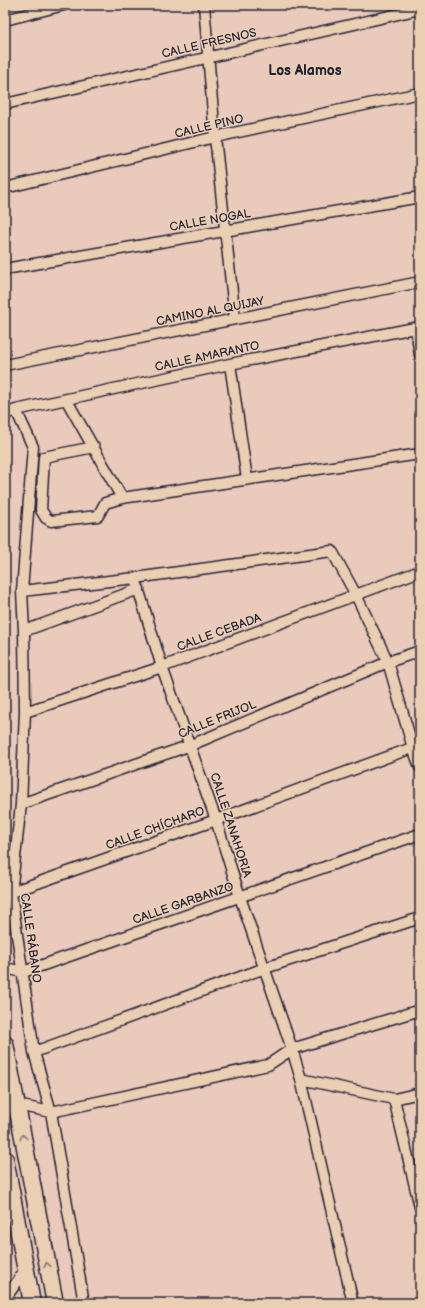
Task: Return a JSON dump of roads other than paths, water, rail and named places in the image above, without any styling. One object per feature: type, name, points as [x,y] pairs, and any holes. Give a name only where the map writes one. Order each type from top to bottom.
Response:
[{"type":"main road","points":[[5,1044],[55,1303]]},
{"type":"main road","points":[[5,1160],[32,1303]]},
{"type":"street","points":[[5,20],[36,8],[64,5]]},
{"type":"street","points":[[204,5],[215,137],[235,319]]},
{"type":"street","name":"CALLE FRESNOS","points":[[5,104],[420,9]]},
{"type":"street","name":"CALLE PINO","points":[[5,188],[215,137],[420,94]]},
{"type":"street","name":"CALLE NOGAL","points":[[5,269],[420,196]]},
{"type":"street","name":"CAMINO AL QUIJAY","points":[[5,365],[420,282]]},
{"type":"street","points":[[418,328],[420,355]]},
{"type":"street","name":"CALLE AMARANTO","points":[[5,414],[16,410],[230,364],[418,328]]},
{"type":"street","points":[[230,364],[247,479]]},
{"type":"street","points":[[66,399],[122,498]]},
{"type":"street","name":"CALLE RÁBANO","points":[[16,410],[33,447],[22,591],[25,712],[21,804],[8,894],[23,972],[34,1052],[51,1112],[84,1303]]},
{"type":"street","points":[[94,447],[44,458],[41,510],[46,518],[51,521],[98,516],[105,503],[122,498],[420,454]]},
{"type":"street","points":[[22,591],[135,578],[332,551],[356,595],[388,662],[416,746],[420,767]]},
{"type":"street","name":"CALLE CEBADA","points":[[25,712],[162,667],[420,571]]},
{"type":"street","name":"CALLE ZANAHORIA","points":[[135,578],[162,667],[191,745],[240,897],[292,1049],[301,1080],[353,1303]]},
{"type":"street","points":[[24,631],[139,589]]},
{"type":"street","name":"CALLE FRIJOL","points":[[21,804],[191,745],[388,662],[420,651]]},
{"type":"street","name":"CALLE CHÍCHARO","points":[[8,894],[216,820],[416,746]]},
{"type":"street","name":"CALLE GARBANZO","points":[[23,972],[420,834]]},
{"type":"street","points":[[34,1052],[265,968],[420,918]]},
{"type":"street","points":[[5,968],[23,972]]},
{"type":"street","points":[[17,1105],[51,1112],[268,1065],[292,1049],[420,1010]]},
{"type":"street","points":[[301,1080],[394,1098],[420,1094]]},
{"type":"street","points":[[394,1098],[420,1207]]},
{"type":"street","points":[[5,1299],[26,1269]]},
{"type":"district","name":"Los Alamos","points":[[305,70]]}]
